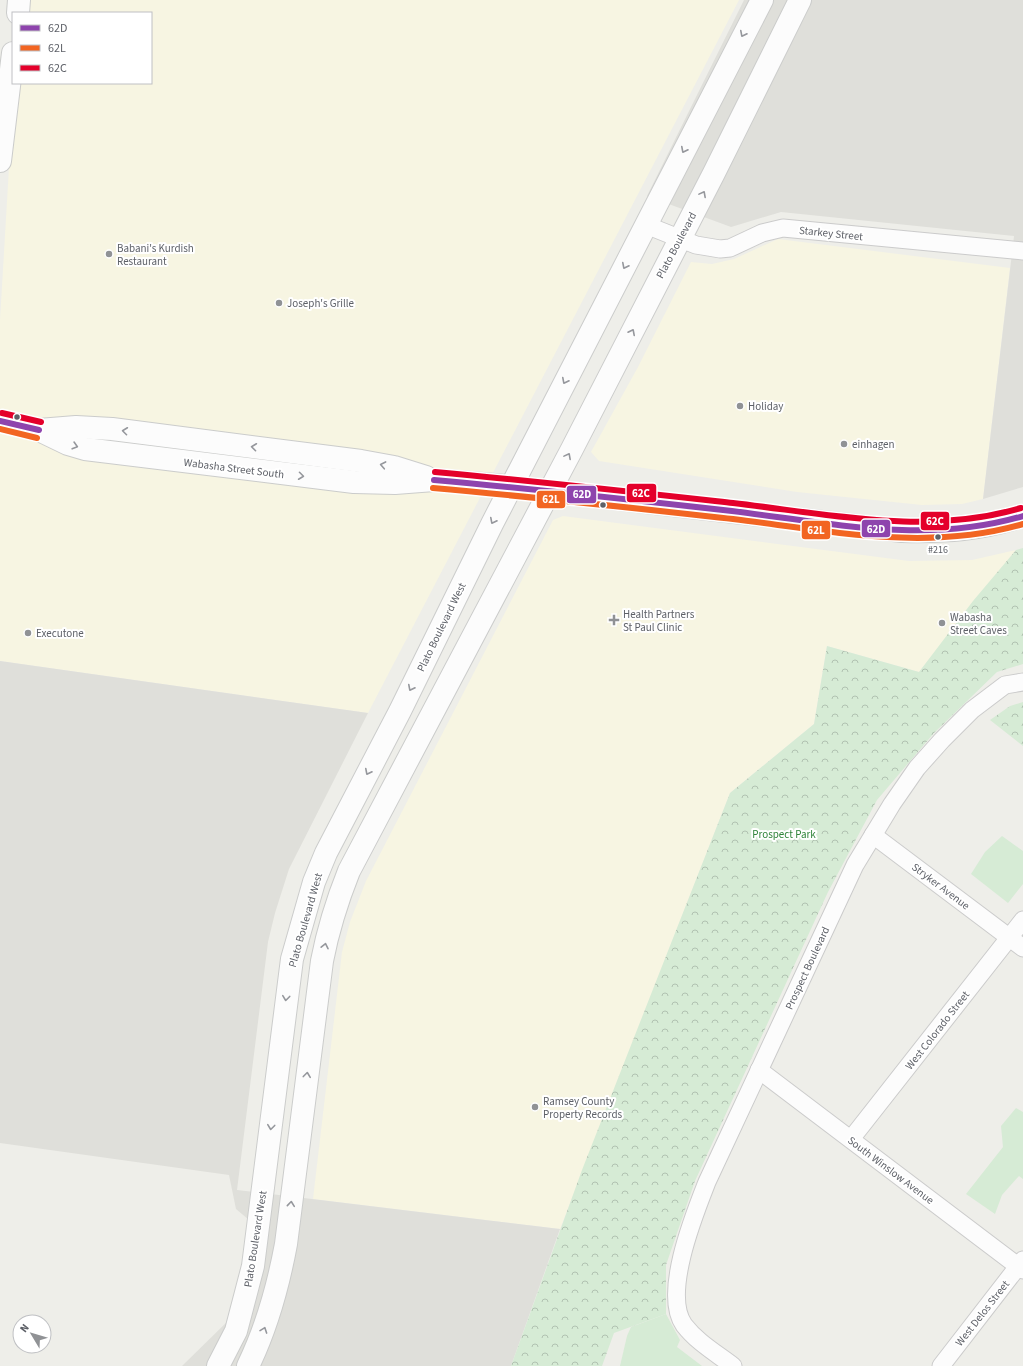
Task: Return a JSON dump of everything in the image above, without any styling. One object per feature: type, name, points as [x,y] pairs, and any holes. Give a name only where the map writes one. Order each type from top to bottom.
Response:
[{"type":"main road","points":[[18,12],[19,0]]},
{"type":"main road","points":[[511,486],[762,0]]},
{"type":"main road","name":"Plato Boulevard","points":[[550,490],[714,173],[800,0]]},
{"type":"main road","points":[[0,161],[12,61]]},
{"type":"main road","name":"Wabasha Street South","points":[[0,421],[39,430],[68,444],[85,449],[354,482],[396,483],[434,480],[511,486],[902,531],[950,531],[978,528],[1023,516]]},
{"type":"main road","name":"Plato Boulevard West","points":[[218,1366],[236,1331],[253,1266],[292,959],[314,882],[326,853],[410,690],[511,486]]},
{"type":"main road","points":[[248,1366],[260,1342],[281,1274],[322,961],[329,928],[338,898],[353,864],[550,490]]},
{"type":"street","name":"Starkey Street","points":[[646,224],[679,239],[708,248],[720,249],[730,248],[762,233],[783,228],[1023,251]]},
{"type":"street","name":"Prospect Boulevard","points":[[733,1366],[694,1336],[684,1324],[677,1310],[677,1286],[690,1225],[706,1182],[855,865],[892,804],[917,768],[942,740],[984,699],[1005,685],[1023,682]]},
{"type":"street","name":"Stryker Avenue","points":[[873,835],[1023,948]]},
{"type":"street","name":"West Colorado Street","points":[[851,1139],[1023,920]]},
{"type":"street","name":"South Winslow Avenue","points":[[759,1070],[1021,1265]]},
{"type":"street","name":"West Delos Street","points":[[941,1366],[1021,1265]]},
{"type":"shaded area","points":[[19,0],[739,0],[368,713],[0,661],[0,320],[14,84],[152,84],[152,12],[19,12]]},
{"type":"shaded area","points":[[744,0],[1023,0],[1023,487],[983,499],[1014,236],[781,212],[731,227],[647,196]]},
{"type":"shaded area","points":[[778,239],[1010,268],[983,499],[962,504],[922,505],[797,492],[599,461],[591,452],[638,367],[691,262],[712,264],[734,259]]},
{"type":"shaded area","points":[[563,516],[909,561],[972,560],[1016,550],[919,672],[827,646],[814,724],[730,793],[560,1229],[313,1199],[342,952],[350,922],[366,881],[553,520]]},
{"type":"shaded area","points":[[0,661],[368,713],[289,869],[275,913],[268,942],[237,1190],[560,1229],[511,1366],[182,1366],[234,1315],[255,1225],[236,1209],[229,1175],[0,1143]]},
{"type":"green space","name":"Prospect Park","points":[[1023,548],[1023,664],[997,672],[934,733],[877,800],[828,892],[695,1181],[666,1265],[666,1314],[614,1333],[602,1366],[511,1366],[582,1170],[730,793],[814,724],[827,646],[919,672],[973,601],[1016,550]]},
{"type":"green space","points":[[1023,702],[1023,746],[990,720],[1010,706]]},
{"type":"green space","points":[[1002,836],[1023,851],[1023,884],[1008,903],[971,874],[985,852]]},
{"type":"green space","points":[[1016,1108],[1023,1112],[1023,1179],[1019,1176],[1002,1195],[995,1214],[966,1194],[1003,1147],[1001,1126]]},
{"type":"green space","points":[[666,1314],[680,1340],[677,1347],[702,1366],[620,1366],[627,1336],[631,1327]]},
{"type":"transit line","name":"62C","points":[[2,413],[41,422]]},
{"type":"transit line","name":"62D","points":[[0,421],[39,430]]},
{"type":"transit line","name":"62L","points":[[0,429],[37,438]]},
{"type":"transit line","name":"62C","points":[[435,472],[733,503],[841,517],[877,520],[913,522],[949,521],[985,516],[1021,508]]},
{"type":"transit line","name":"62D","points":[[434,480],[732,511],[842,526],[878,529],[950,529],[987,525],[1023,516]]},
{"type":"transit line","name":"62L","points":[[433,488],[733,519],[842,533],[879,536],[915,538],[951,537],[987,532],[1023,524]]},
{"type":"place","name":"Babani's Kurdish Restaurant","points":[[109,254]]},
{"type":"place","name":"Joseph's Grille","points":[[279,303]]},
{"type":"place","name":"Holiday","points":[[740,406]]},
{"type":"place","name":"einhagen","points":[[844,444]]},
{"type":"place","name":"#216","points":[[938,537]]},
{"type":"place","name":"Health Partners St Paul Clinic","points":[[614,620]]},
{"type":"place","name":"Wabasha Street Caves","points":[[942,623]]},
{"type":"place","name":"Executone","points":[[28,633]]},
{"type":"place","name":"Ramsey County Property Records","points":[[535,1107]]}]
